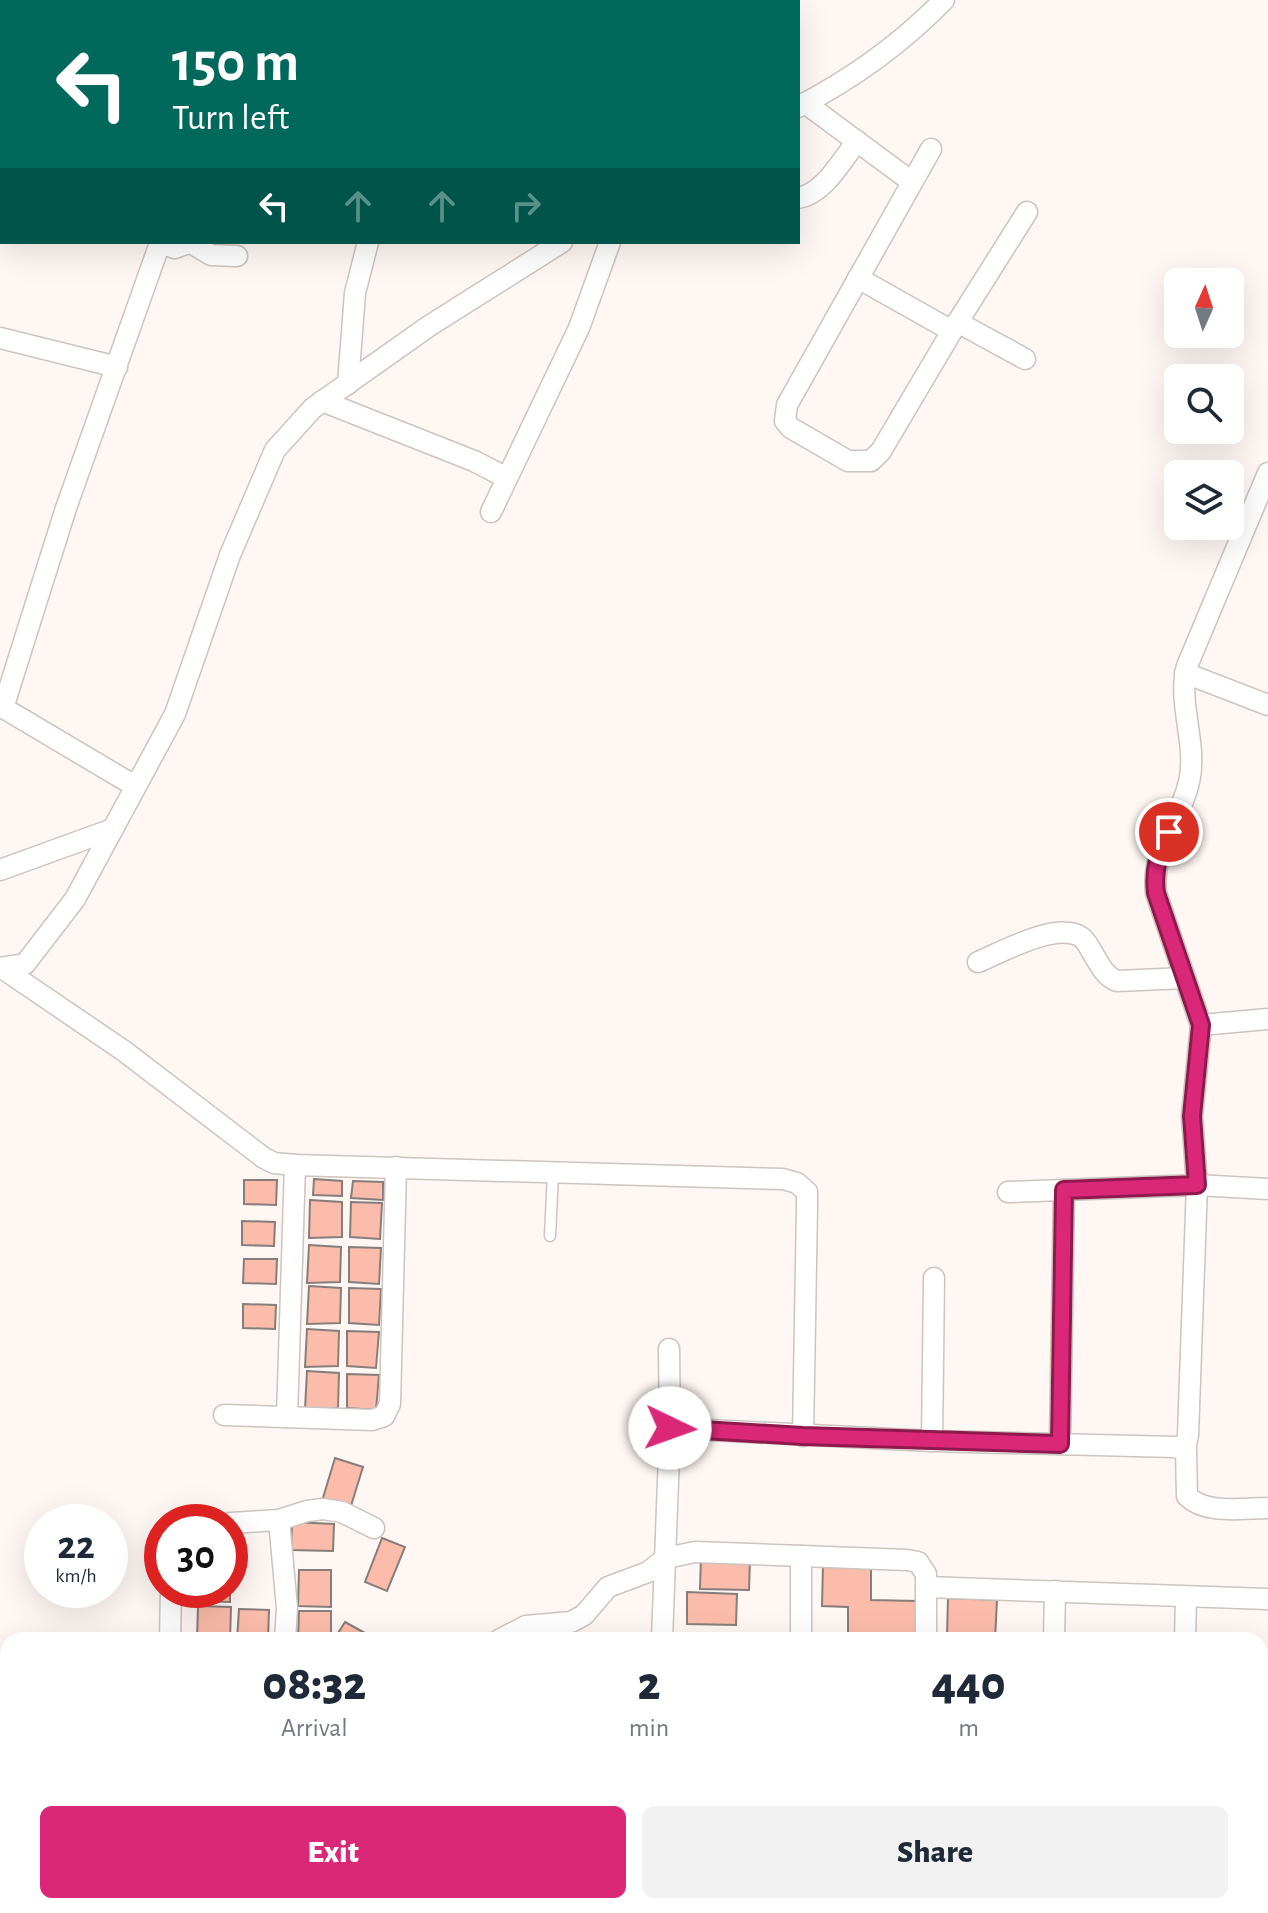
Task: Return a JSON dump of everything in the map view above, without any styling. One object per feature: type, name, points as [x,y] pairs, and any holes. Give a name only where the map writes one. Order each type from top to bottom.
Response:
[{"type":"street","points":[[912,182],[801,105],[874,62],[916,29],[944,0]]},
{"type":"street","points":[[800,198],[822,186],[857,141]]},
{"type":"street","points":[[931,149],[784,413],[785,421],[791,428],[848,461],[871,461],[881,451],[1027,212]]},
{"type":"street","points":[[135,786],[2,707],[66,508],[158,244]]},
{"type":"street","points":[[164,244],[175,248],[186,244]]},
{"type":"street","points":[[194,244],[211,255],[237,256]]},
{"type":"street","points":[[348,384],[355,293],[367,244]]},
{"type":"street","points":[[1,968],[25,964],[75,899],[175,714],[230,555],[275,450],[322,401],[429,326],[559,244]]},
{"type":"street","points":[[491,512],[579,328],[609,244]]},
{"type":"street","points":[[858,278],[1025,359]]},
{"type":"street","points":[[0,338],[117,367]]},
{"type":"street","points":[[322,401],[474,461],[507,478]]},
{"type":"street","points":[[1268,473],[1185,673],[1183,682],[1191,761],[1189,782],[1156,860],[1154,877],[1156,893],[1201,1025],[1192,1116],[1197,1185],[1185,1450],[1187,1496],[1193,1503],[1207,1507],[1268,1508]]},
{"type":"street","points":[[1185,673],[1268,705]]},
{"type":"street","points":[[0,870],[113,829]]},
{"type":"street","points":[[978,962],[1038,937],[1070,932],[1083,938],[1109,978],[1117,981],[1185,978]]},
{"type":"street","points":[[1,968],[124,1051],[274,1163],[783,1179],[797,1183],[807,1192],[803,1436]]},
{"type":"street","points":[[1201,1025],[1268,1019]]},
{"type":"street","points":[[287,1417],[295,1165]]},
{"type":"street","points":[[224,1415],[372,1420],[384,1416],[390,1404],[396,1167]]},
{"type":"street","points":[[1008,1192],[1197,1185],[1268,1189]]},
{"type":"street","points":[[1060,1444],[1064,1190]]},
{"type":"street","points":[[932,1441],[934,1278]]},
{"type":"street","points":[[662,1632],[670,1428],[669,1349]]},
{"type":"street","points":[[670,1428],[932,1441],[1175,1447],[1185,1450]]},
{"type":"street","points":[[248,1522],[279,1520],[323,1509],[342,1512],[374,1528]]},
{"type":"street","points":[[279,1520],[287,1608],[286,1632]]},
{"type":"street","points":[[514,1632],[526,1626],[571,1622],[584,1615],[608,1587],[648,1572],[666,1558],[695,1552],[918,1562],[926,1574],[926,1632]]},
{"type":"street","points":[[801,1556],[801,1632]]},
{"type":"street","points":[[926,1587],[1268,1599]]},
{"type":"street","points":[[1054,1632],[1055,1591]]},
{"type":"street","points":[[1185,1632],[1186,1598]]},
{"type":"street","points":[[170,1632],[171,1608]]},
{"type":"lane","points":[[550,1236],[553,1173]]},
{"type":"building","points":[[314,1179],[342,1181],[342,1196],[313,1195]]},
{"type":"building","points":[[244,1180],[277,1180],[276,1205],[244,1204]]},
{"type":"building","points":[[353,1181],[383,1182],[383,1200],[351,1198]]},
{"type":"building","points":[[310,1200],[342,1202],[342,1237],[309,1238]]},
{"type":"building","points":[[351,1202],[382,1203],[380,1239],[350,1237]]},
{"type":"building","points":[[242,1221],[275,1222],[274,1246],[242,1245]]},
{"type":"building","points":[[309,1245],[341,1247],[340,1282],[307,1283]]},
{"type":"building","points":[[349,1247],[381,1248],[379,1284],[349,1282]]},
{"type":"building","points":[[244,1259],[277,1259],[276,1284],[243,1283]]},
{"type":"building","points":[[309,1286],[341,1288],[340,1323],[307,1324]]},
{"type":"building","points":[[349,1288],[381,1289],[379,1325],[349,1323]]},
{"type":"building","points":[[243,1304],[276,1305],[275,1329],[243,1328]]},
{"type":"building","points":[[307,1329],[339,1331],[338,1366],[305,1367]]},
{"type":"building","points":[[347,1331],[379,1332],[376,1368],[347,1366]]},
{"type":"building","points":[[307,1371],[339,1373],[338,1408],[305,1409]]},
{"type":"building","points":[[347,1374],[379,1375],[376,1410],[347,1408]]},
{"type":"building","points":[[335,1458],[363,1467],[350,1509],[322,1501]]},
{"type":"building","points":[[292,1522],[334,1524],[333,1551],[291,1550]]},
{"type":"building","points":[[382,1538],[405,1547],[387,1591],[365,1582]]},
{"type":"building","points":[[701,1557],[750,1559],[749,1590],[700,1589]]},
{"type":"building","points":[[823,1564],[871,1565],[871,1600],[917,1601],[916,1632],[848,1632],[848,1607],[822,1606]]},
{"type":"building","points":[[299,1570],[331,1570],[331,1607],[298,1606]]},
{"type":"building","points":[[687,1592],[737,1594],[736,1625],[687,1624]]},
{"type":"building","points":[[948,1598],[997,1600],[995,1632],[947,1632]]},
{"type":"building","points":[[198,1608],[231,1608],[230,1632],[197,1632]]},
{"type":"building","points":[[239,1609],[269,1610],[268,1632],[238,1632]]},
{"type":"building","points":[[299,1611],[331,1611],[331,1632],[298,1632]]},
{"type":"building","points":[[345,1622],[363,1632],[339,1632]]},
{"type":"route","points":[[670,1428],[803,1436],[1060,1444],[1064,1190],[1197,1185],[1192,1116],[1201,1025],[1156,893],[1154,877],[1156,860],[1169,832]]}]
